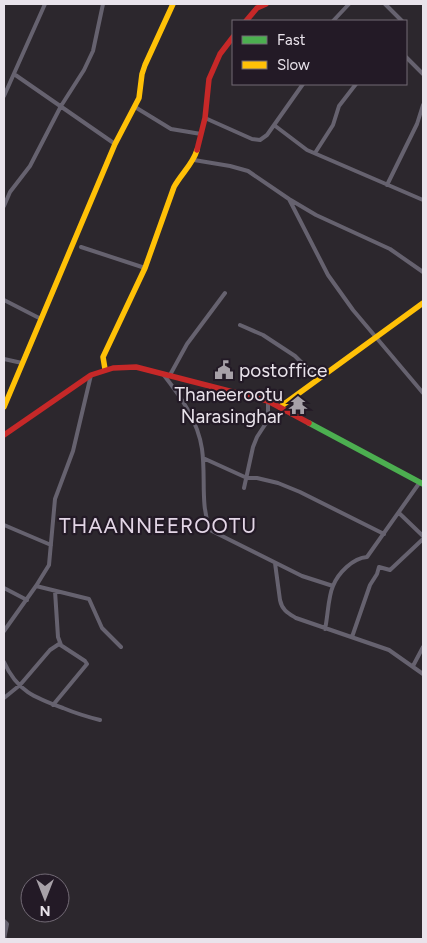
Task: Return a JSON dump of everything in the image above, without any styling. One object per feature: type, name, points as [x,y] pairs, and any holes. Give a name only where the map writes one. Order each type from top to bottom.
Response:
[{"type":"main road","points":[[4,407],[115,144],[139,98],[145,65],[173,4]]},
{"type":"main road","points":[[247,20],[255,6],[266,4]]},
{"type":"main road","points":[[105,369],[103,357],[145,268],[174,187],[181,174],[194,160],[205,118],[210,79],[220,54],[232,40]]},
{"type":"main road","points":[[280,407],[423,303]]},
{"type":"main road","points":[[4,435],[91,375],[105,369],[126,366],[162,373],[268,400],[422,483]]},
{"type":"street","points":[[4,96],[45,4]]},
{"type":"street","points":[[4,206],[10,192],[37,154],[61,106],[84,70],[93,51],[102,4]]},
{"type":"street","points":[[334,20],[349,4]]},
{"type":"street","points":[[385,4],[401,20]]},
{"type":"street","points":[[407,58],[423,74]]},
{"type":"street","points":[[14,74],[115,144]]},
{"type":"street","points":[[205,118],[252,139],[260,140],[267,135],[301,85]]},
{"type":"street","points":[[315,154],[333,125],[338,106],[355,85]]},
{"type":"street","points":[[387,185],[417,124],[423,105]]},
{"type":"street","points":[[135,107],[171,129],[201,134]]},
{"type":"street","points":[[274,125],[307,150],[423,200]]},
{"type":"street","points":[[194,160],[248,171],[316,215],[390,249],[423,272]]},
{"type":"street","points":[[289,199],[328,274],[353,310],[423,393]]},
{"type":"street","points":[[81,247],[145,268]]},
{"type":"street","points":[[170,375],[187,344],[224,293]]},
{"type":"street","points":[[4,300],[41,319]]},
{"type":"street","points":[[240,325],[263,335],[296,356],[318,379]]},
{"type":"street","points":[[4,359],[22,363]]},
{"type":"street","points":[[162,373],[182,398],[193,419],[202,448],[203,495],[210,530],[302,576],[333,586]]},
{"type":"street","points":[[4,631],[49,566],[55,499],[73,451],[91,375]]},
{"type":"street","points":[[244,488],[253,447],[268,420],[268,400]]},
{"type":"street","points":[[203,458],[247,478],[257,478],[278,483],[300,492],[384,534]]},
{"type":"street","points":[[325,628],[333,586],[345,569],[354,561],[367,557],[422,483]]},
{"type":"street","points":[[352,637],[370,585],[379,567],[390,570],[423,538],[398,513]]},
{"type":"street","points":[[4,525],[51,545]]},
{"type":"street","points":[[275,563],[281,606],[286,612],[296,618],[389,650],[423,674]]},
{"type":"street","points":[[36,586],[89,599],[102,628],[121,647]]},
{"type":"street","points":[[4,588],[27,600]]},
{"type":"street","points":[[53,705],[87,664],[86,661],[61,645],[58,637],[55,591]]},
{"type":"street","points":[[4,698],[20,685],[50,650],[56,645],[61,645]]},
{"type":"street","points":[[413,666],[423,647]]},
{"type":"street","points":[[4,662],[14,680],[31,696],[100,720]]},
{"type":"street","points":[[4,921],[7,924],[4,939]]},
{"type":"traffic: fast","points":[[309,423],[423,484]]},
{"type":"traffic: slow","points":[[4,407],[115,144],[139,98],[145,65],[173,4]]},
{"type":"traffic: slow","points":[[105,369],[103,357],[145,268],[174,187],[193,160],[197,150]]},
{"type":"traffic: slow","points":[[280,407],[423,303]]},
{"type":"traffic: jam","points":[[247,20],[257,8],[266,4]]},
{"type":"traffic: jam","points":[[197,150],[205,118],[209,79],[220,54],[232,38]]},
{"type":"traffic: jam","points":[[4,435],[91,375],[113,368],[136,367],[268,401],[309,423]]},
{"type":"place","name":"postoffice","points":[[224,370]]},
{"type":"place","name":"Thaneerootu Narasinghar","points":[[298,405]]},
{"type":"district","name":"THAANNEEROOTU","points":[[158,525]]}]
